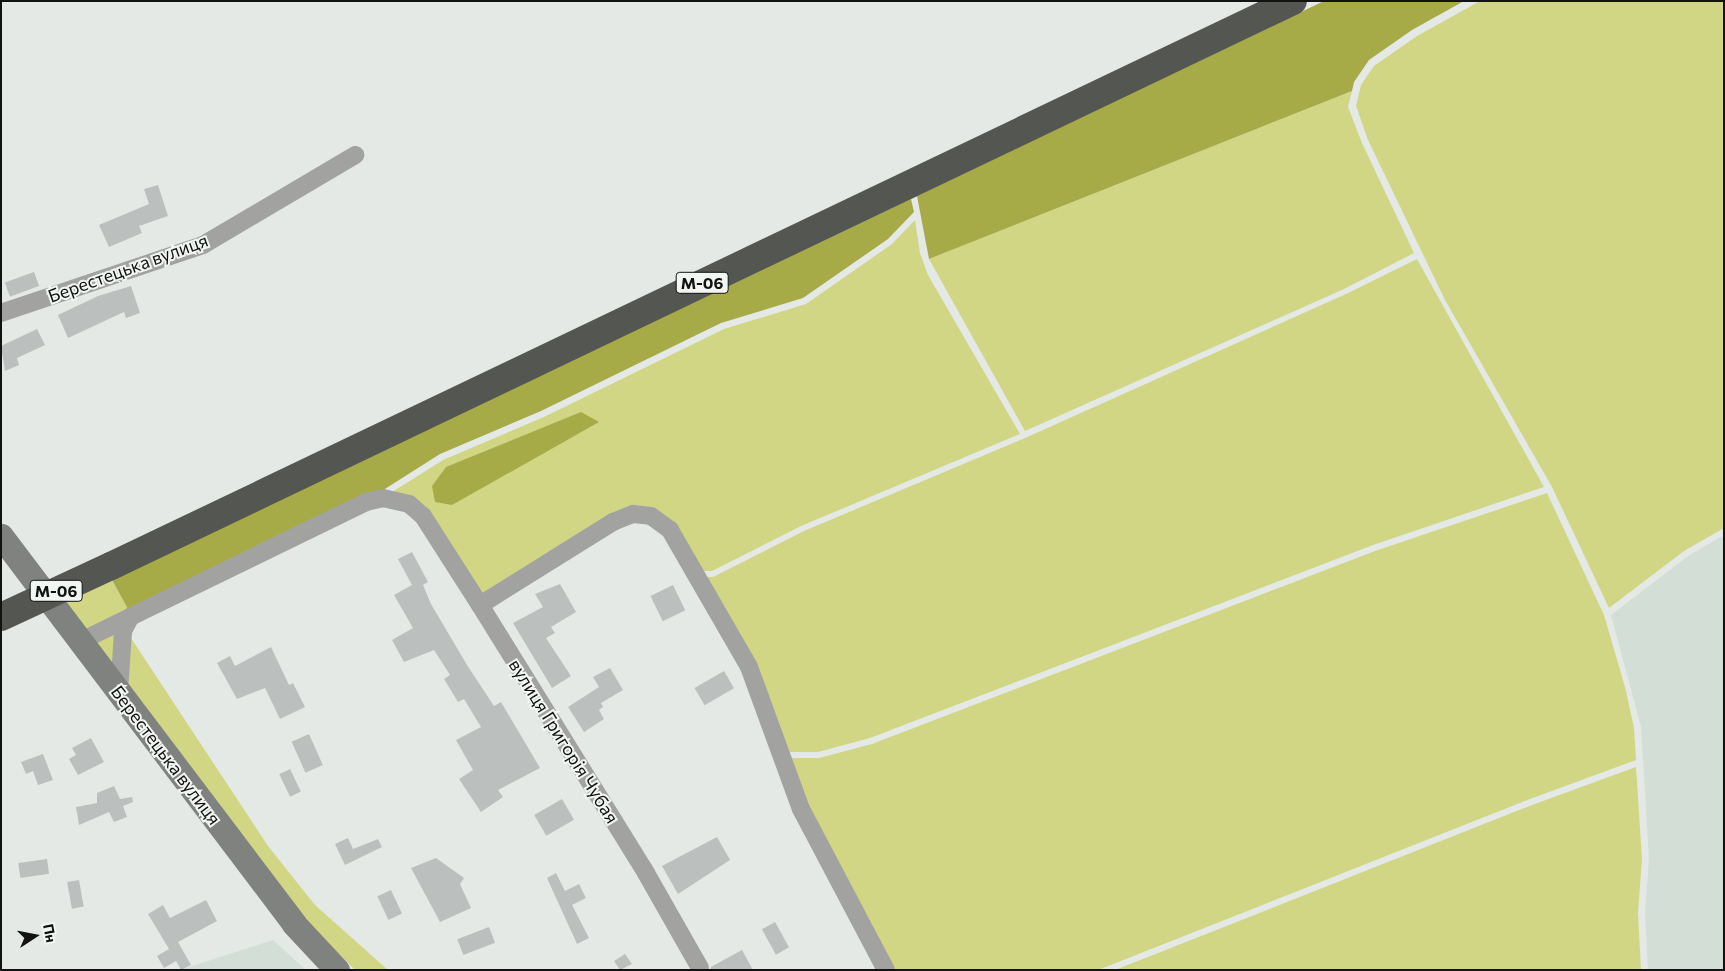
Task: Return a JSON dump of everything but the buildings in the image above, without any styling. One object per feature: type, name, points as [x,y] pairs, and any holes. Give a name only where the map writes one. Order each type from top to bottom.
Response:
[{"type":"highway","name":"М-06","points":[[1,617],[1293,1]]},
{"type":"main road","name":"Берестецька вулиця","points":[[1,536],[294,924],[337,970]]},
{"type":"street","name":"Берестецька вулиця","points":[[1,313],[203,245],[355,155]]},
{"type":"street","name":"вулиця Григорія Чубая","points":[[131,616],[366,502],[384,498],[400,501],[423,516],[646,873],[700,968]]},
{"type":"street","points":[[480,605],[613,522],[633,514],[651,516],[670,530],[749,667],[801,809],[886,970]]},
{"type":"street","points":[[81,641],[131,616]]},
{"type":"street","points":[[119,692],[123,631],[131,616]]},
{"type":"shaded area","points":[[1324,1],[1464,1],[1412,30],[1369,60],[1354,82],[1352,91],[929,259],[917,196]]},
{"type":"shaded area","points":[[911,199],[914,212],[888,239],[803,298],[721,323],[541,411],[440,454],[377,494],[129,611],[112,580]]},
{"type":"shaded area","points":[[581,412],[599,422],[452,505],[435,502],[432,486],[446,467]]},
{"type":"shaded area","points":[[1724,535],[1724,970],[1648,970],[1645,913],[1649,859],[1641,727],[1611,615],[1688,556]]},
{"type":"shaded area","points":[[273,940],[306,970],[180,970]]},
{"type":"green space","points":[[1480,1],[1724,1],[1724,528],[1684,551],[1609,608],[1552,487],[1445,300],[1368,140],[1356,106],[1361,85],[1374,66],[1417,36]]},
{"type":"green space","points":[[1352,91],[1348,107],[1362,143],[1414,253],[1344,289],[1025,431],[929,259]]},
{"type":"green space","points":[[915,220],[920,253],[928,275],[1020,434],[801,526],[712,571],[698,571],[672,528],[633,511],[482,600],[427,513],[389,494],[443,460],[544,417],[724,329],[806,304],[892,244]]},
{"type":"green space","points":[[1417,259],[1544,487],[1373,545],[870,738],[818,752],[785,752],[701,577],[713,577],[804,531],[1025,438],[1346,294]]},
{"type":"green space","points":[[1547,493],[1604,615],[1625,687],[1634,728],[1636,760],[1530,799],[1098,970],[889,970],[804,808],[787,758],[819,758],[872,744],[1375,551]]},
{"type":"green space","points":[[112,580],[129,611],[88,632],[65,602]]},
{"type":"green space","points":[[121,626],[115,669],[94,640]]},
{"type":"green space","points":[[127,632],[268,846],[315,905],[388,970],[355,970],[302,917],[123,679]]},
{"type":"green space","points":[[1636,767],[1642,859],[1638,913],[1641,970],[1115,970],[1532,805]]}]
